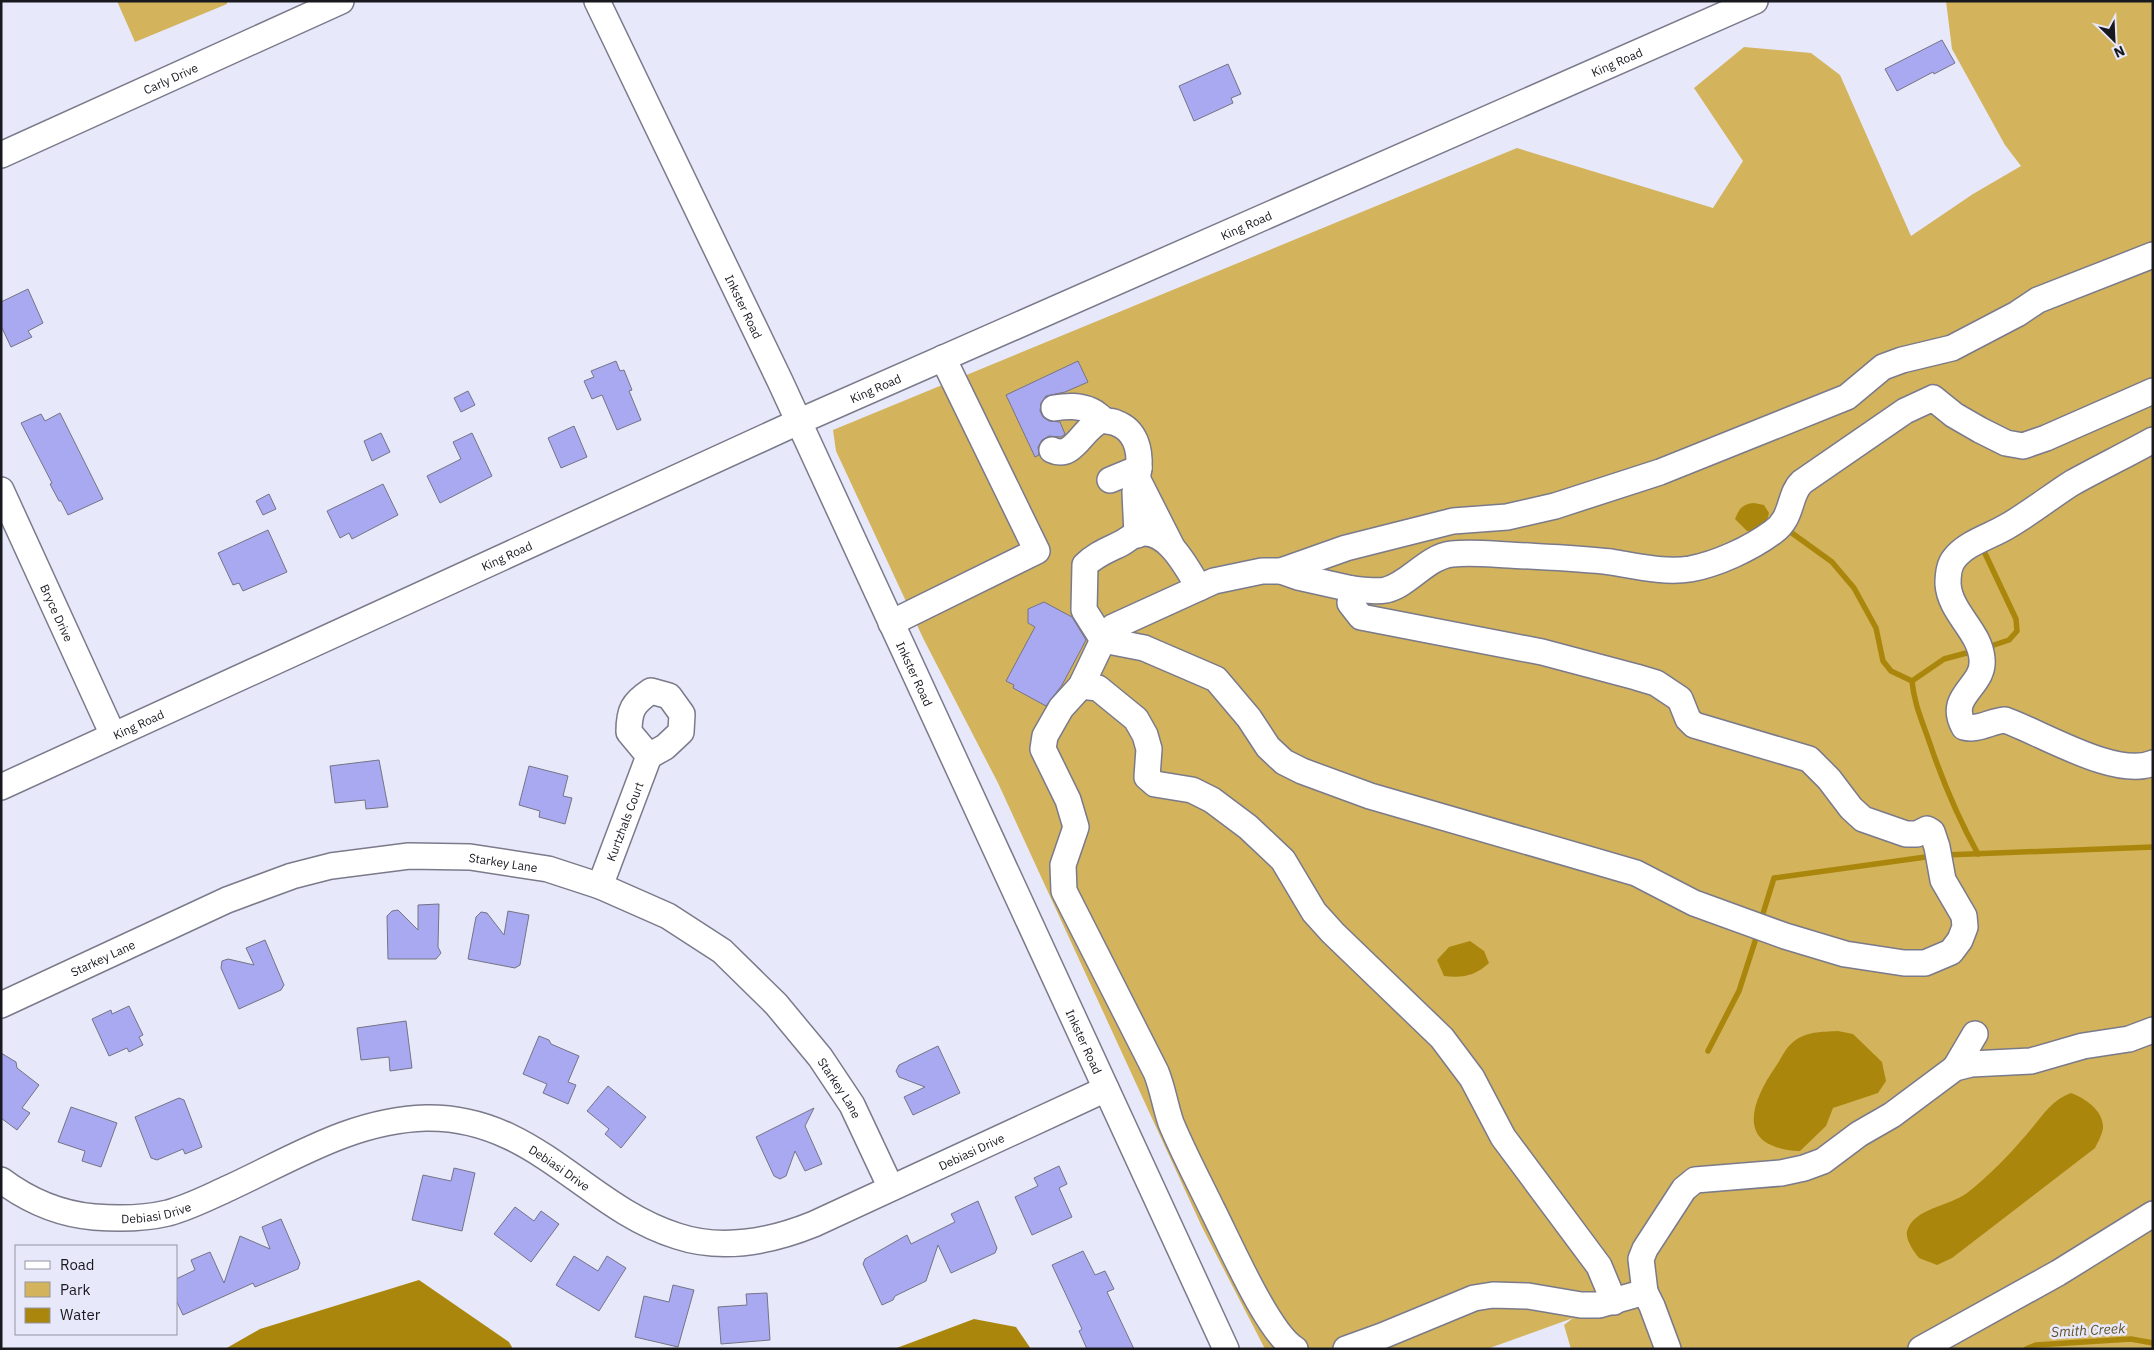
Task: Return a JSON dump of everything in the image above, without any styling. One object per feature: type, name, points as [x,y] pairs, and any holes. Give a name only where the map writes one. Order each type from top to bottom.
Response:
[{"type":"street","name":"Carly Drive","points":[[1,155],[341,1]]},
{"type":"street","name":"Inkster Road","points":[[597,1],[798,422],[1226,1349]]},
{"type":"street","name":"King Road","points":[[1,787],[798,422],[1754,1]]},
{"type":"street","points":[[1295,1349],[1290,1346],[1273,1324],[1234,1253],[1180,1144],[1156,1072],[1064,891],[1063,866],[1076,827],[1068,800],[1043,749],[1045,736],[1061,708],[1081,686],[1103,640],[1113,627],[1199,588],[1242,574],[1281,571],[1346,548],[1453,521],[1507,517],[1555,506],[1660,472],[1847,397],[1883,367],[1902,360],[1952,348],[1995,326],[2038,300],[2153,255]]},
{"type":"street","points":[[890,623],[1037,551],[942,358]]},
{"type":"street","points":[[1281,571],[1298,577],[1376,591],[1388,589],[1437,559],[1449,555],[1474,552],[1595,560],[1671,570],[1690,569],[1745,549],[1773,532],[1784,523],[1791,509],[1796,487],[1905,411],[1924,401],[1933,398],[1954,415],[1980,430],[2006,443],[2023,446],[2153,392]]},
{"type":"street","points":[[1054,408],[1071,406],[1092,411],[1104,420],[1117,423],[1128,429],[1140,452],[1137,535]]},
{"type":"street","points":[[1052,450],[1058,453],[1068,451],[1093,424],[1104,420]]},
{"type":"street","points":[[2153,440],[2072,484],[1953,559],[1948,584],[1950,598],[1978,644],[1983,662],[1981,671],[1958,709],[1964,727],[1971,729],[1996,720],[2005,720],[2088,756],[2137,767],[2153,763]]},
{"type":"street","points":[[1138,473],[1172,547],[1199,588]]},
{"type":"street","points":[[1110,480],[1138,473]]},
{"type":"street","name":"Bryce Drive","points":[[1,490],[113,735]]},
{"type":"street","points":[[1172,547],[1163,539],[1149,535],[1137,535],[1096,555],[1086,565],[1084,610],[1103,640],[1144,648],[1216,679],[1249,718],[1268,747],[1284,762],[1302,771],[1370,796],[1636,873],[1694,903],[1771,931],[1845,954],[1904,963],[1925,963],[1941,958],[1951,952],[1960,940],[1965,927],[1964,916],[1943,880],[1932,832],[1927,829],[1917,834],[1906,834],[1863,819],[1851,808],[1809,759],[1694,725],[1688,720],[1680,699],[1656,684],[1582,661],[1361,617],[1350,604],[1352,588]]},
{"type":"street","points":[[1081,686],[1098,688],[1136,719],[1145,735],[1148,764],[1147,777],[1154,784],[1192,790],[1212,800],[1248,827],[1283,860],[1314,912],[1333,933],[1454,1052],[1472,1078],[1503,1137],[1599,1266],[1614,1302]]},
{"type":"street","name":"Kurtzhals Court","points":[[600,886],[649,756]]},
{"type":"street","name":"Starkey Lane","points":[[1,1005],[227,900],[284,879],[331,866],[409,856],[470,857],[548,869],[600,886],[668,916],[722,951],[776,1004],[820,1057],[852,1105],[891,1188]]},
{"type":"street","points":[[1955,1068],[1981,1063],[2032,1061],[2084,1046],[2129,1039],[2153,1030]]},
{"type":"street","points":[[1668,1349],[1645,1292],[1641,1259],[1645,1249],[1689,1184],[1705,1178],[1781,1173],[1804,1168],[1823,1161],[1859,1134],[1892,1115],[1955,1068],[1975,1034]]},
{"type":"street","name":"Debiasi Drive","points":[[1,1180],[37,1203],[65,1213],[116,1219],[136,1218],[169,1212],[200,1202],[336,1136],[373,1124],[398,1119],[444,1118],[500,1131],[546,1156],[630,1214],[676,1236],[699,1241],[740,1243],[773,1238],[814,1224],[1106,1088]]},
{"type":"street","points":[[1921,1349],[2058,1273],[2153,1214]]},
{"type":"street","points":[[1346,1349],[1474,1298],[1493,1295],[1528,1296],[1580,1305],[1599,1305],[1645,1292]]},
{"type":"green space","points":[[117,1],[227,1],[227,4],[135,42]]},
{"type":"green space","points":[[1946,1],[2153,1],[2153,1349],[1571,1349],[1564,1325],[1573,1318],[1487,1349],[1265,1349],[1202,1227],[998,783],[924,640],[836,451],[833,430],[1517,148],[1713,208],[1743,161],[1694,88],[1744,47],[1811,53],[1840,75],[1911,236],[1973,194],[2021,166],[2005,145],[1952,49]]},
{"type":"water","points":[[1754,503],[1764,505],[1769,513],[1767,521],[1758,531],[1747,531],[1735,519],[1742,508]]},
{"type":"water","points":[[1470,941],[1484,951],[1489,963],[1479,971],[1468,975],[1457,977],[1444,976],[1437,960],[1449,947]]},
{"type":"water","points":[[1838,1031],[1853,1034],[1882,1062],[1886,1081],[1878,1093],[1833,1108],[1826,1126],[1800,1151],[1779,1148],[1765,1142],[1757,1133],[1754,1122],[1755,1109],[1759,1095],[1785,1051],[1796,1040],[1807,1034]]},
{"type":"water","points":[[2071,1093],[2088,1102],[2100,1116],[2103,1128],[2095,1148],[1952,1258],[1937,1265],[1919,1258],[1907,1238],[1907,1231],[1911,1223],[1925,1212],[1960,1197],[1975,1187],[1991,1173],[2052,1105]]},
{"type":"water","points":[[419,1280],[509,1342],[513,1349],[225,1349],[260,1329]]},
{"type":"water","points":[[974,1319],[1016,1327],[1031,1349],[894,1349]]},
{"type":"building","points":[[1942,40],[1955,63],[1897,91],[1885,69]]},
{"type":"building","points":[[1228,64],[1241,94],[1231,98],[1233,103],[1194,121],[1179,86]]},
{"type":"building","points":[[28,289],[43,323],[28,331],[32,337],[11,347],[1,326],[1,302]]},
{"type":"building","points":[[616,361],[620,371],[624,370],[632,390],[629,391],[641,420],[617,430],[602,395],[592,399],[584,381],[594,377],[591,371]]},
{"type":"building","points":[[1078,361],[1088,382],[1065,392],[1046,396],[1041,403],[1040,411],[1043,417],[1049,421],[1060,422],[1065,434],[1061,437],[1049,436],[1042,440],[1038,447],[1039,455],[1035,457],[1006,395]]},
{"type":"building","points":[[468,391],[475,405],[461,412],[454,398]]},
{"type":"building","points":[[60,413],[103,499],[68,515],[50,484],[52,483],[21,423],[41,414],[45,421]]},
{"type":"building","points":[[574,426],[587,457],[561,468],[548,438]]},
{"type":"building","points":[[381,433],[390,452],[372,461],[364,441]]},
{"type":"building","points":[[472,433],[492,476],[440,503],[427,476],[461,459],[453,442]]},
{"type":"building","points":[[383,484],[398,515],[352,539],[349,533],[340,538],[327,511]]},
{"type":"building","points":[[269,494],[276,509],[263,515],[256,501]]},
{"type":"building","points":[[268,530],[287,572],[243,591],[239,583],[233,585],[218,553]]},
{"type":"building","points":[[1044,602],[1072,617],[1086,640],[1062,685],[1046,706],[1013,688],[1014,685],[1006,681],[1035,627],[1028,623],[1028,609]]},
{"type":"building","points":[[379,760],[388,807],[366,809],[365,800],[335,803],[330,766]]},
{"type":"building","points":[[529,766],[568,776],[563,796],[572,798],[565,824],[539,817],[540,811],[519,805]]},
{"type":"building","points":[[439,904],[438,947],[441,953],[436,959],[388,959],[387,916],[392,911],[398,910],[418,930],[418,905]]},
{"type":"building","points":[[508,911],[529,915],[520,965],[515,968],[468,959],[476,917],[481,912],[487,913],[504,935]]},
{"type":"building","points":[[265,940],[284,985],[281,990],[239,1009],[221,968],[222,961],[228,959],[254,965],[246,948]]},
{"type":"building","points":[[129,1006],[143,1035],[139,1037],[143,1045],[129,1052],[127,1048],[109,1056],[92,1019],[111,1010],[112,1014]]},
{"type":"building","points":[[406,1021],[412,1068],[390,1071],[389,1057],[361,1060],[357,1028]]},
{"type":"building","points":[[539,1036],[549,1040],[551,1044],[579,1056],[568,1082],[576,1085],[568,1104],[543,1093],[547,1084],[523,1074]]},
{"type":"building","points":[[938,1046],[960,1093],[913,1115],[904,1097],[925,1087],[899,1077],[896,1071],[899,1065]]},
{"type":"building","points":[[1,1053],[16,1062],[17,1068],[39,1085],[22,1108],[30,1113],[17,1130],[1,1118]]},
{"type":"building","points":[[608,1086],[646,1117],[621,1148],[605,1134],[609,1129],[587,1111]]},
{"type":"building","points":[[179,1098],[184,1100],[202,1147],[185,1154],[183,1149],[157,1160],[151,1158],[135,1117]]},
{"type":"building","points":[[71,1107],[117,1123],[101,1167],[82,1161],[85,1151],[58,1142]]},
{"type":"building","points":[[814,1108],[805,1126],[822,1164],[805,1171],[795,1151],[786,1176],[780,1179],[774,1176],[756,1137]]},
{"type":"building","points":[[1059,1166],[1067,1184],[1059,1188],[1072,1217],[1032,1235],[1015,1197],[1038,1186],[1034,1178]]},
{"type":"building","points":[[454,1168],[475,1173],[462,1231],[412,1220],[423,1175],[451,1181]]},
{"type":"building","points":[[978,1201],[997,1248],[995,1253],[951,1273],[938,1245],[926,1281],[895,1296],[893,1300],[882,1305],[863,1264],[865,1259],[907,1235],[911,1244],[955,1222],[951,1214]]},
{"type":"building","points":[[515,1207],[534,1221],[541,1211],[559,1224],[531,1262],[494,1234]]},
{"type":"building","points":[[281,1219],[300,1263],[298,1269],[255,1287],[253,1283],[183,1315],[178,1304],[178,1278],[195,1270],[191,1260],[210,1252],[224,1283],[240,1236],[270,1249],[262,1227]]},
{"type":"building","points":[[1083,1251],[1095,1275],[1105,1271],[1114,1289],[1107,1292],[1134,1349],[1087,1349],[1079,1331],[1082,1329],[1052,1265]]},
{"type":"building","points":[[574,1256],[598,1271],[607,1256],[626,1268],[599,1311],[556,1285]]},
{"type":"building","points":[[673,1285],[694,1290],[678,1347],[635,1337],[644,1296],[669,1302]]},
{"type":"building","points":[[767,1293],[770,1340],[721,1344],[718,1307],[747,1305],[746,1294]]},
{"type":"waterway","points":[[1785,528],[1832,562],[1854,588],[1876,628],[1883,661],[1891,671],[1912,681]]},
{"type":"waterway","points":[[1981,545],[2016,619],[2017,631],[2009,640],[1985,648]]},
{"type":"waterway","points":[[1974,651],[1944,659],[1912,681],[1917,706],[1940,772],[1957,813],[1978,854]]},
{"type":"waterway","points":[[1945,855],[2153,847]]},
{"type":"waterway","points":[[1761,920],[1774,878],[1933,856]]},
{"type":"waterway","points":[[1708,1051],[1739,991],[1758,932]]},
{"type":"waterway","name":"Smith Creek","points":[[2026,1349],[2036,1345],[2131,1339],[2153,1343]]}]
